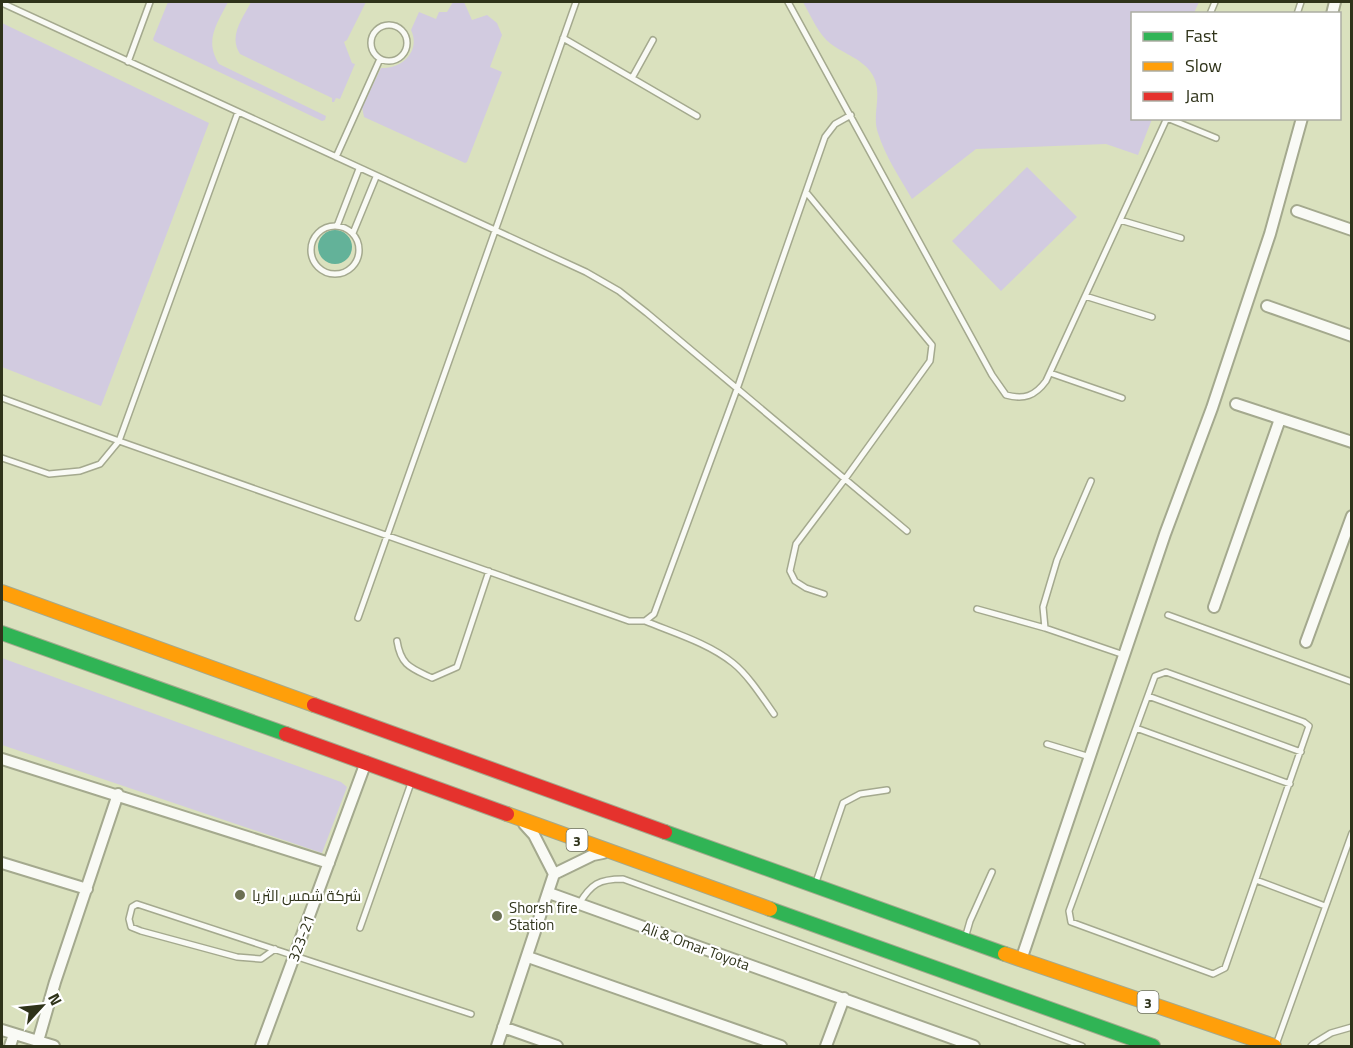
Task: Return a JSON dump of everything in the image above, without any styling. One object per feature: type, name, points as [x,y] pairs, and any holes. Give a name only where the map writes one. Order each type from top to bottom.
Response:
[{"type":"highway","name":"3","points":[[2,592],[1021,960],[1196,1017],[1275,1047]]},
{"type":"highway","name":"3","points":[[2,633],[366,762],[609,852],[1153,1047]]},
{"type":"highway","points":[[947,972],[939,964],[939,948],[959,937]]},
{"type":"street","points":[[1021,960],[1165,534],[1219,386],[1270,234],[1301,120]]},
{"type":"street","points":[[1297,211],[1352,230]]},
{"type":"street","points":[[1267,306],[1352,336]]},
{"type":"street","points":[[1236,404],[1352,442]]},
{"type":"street","points":[[1214,607],[1280,419]]},
{"type":"street","points":[[1306,642],[1352,516]]},
{"type":"street","points":[[2,759],[118,794],[329,863]]},
{"type":"street","name":"323-21","points":[[261,1047],[366,762]]},
{"type":"street","points":[[38,1041],[55,982],[118,794]]},
{"type":"street","points":[[497,1047],[554,874],[534,835],[521,820]]},
{"type":"street","points":[[554,874],[593,855],[609,852]]},
{"type":"street","points":[[2,863],[87,889]]},
{"type":"street","name":"Ali & Omar Toyota","points":[[549,893],[974,1047]]},
{"type":"street","points":[[528,957],[781,1047]]},
{"type":"street","points":[[826,1047],[844,998]]},
{"type":"street","points":[[503,1027],[557,1047]]},
{"type":"street","points":[[2,1030],[54,1047]]},
{"type":"street","points":[[10,1047],[14,1034]]},
{"type":"lane","points":[[128,62],[150,2]]},
{"type":"lane","points":[[358,618],[576,2]]},
{"type":"lane","points":[[788,2],[999,387],[1006,395],[1023,398],[1036,393],[1046,381],[1166,120]]},
{"type":"lane","points":[[2,3],[376,177],[497,230],[586,272],[619,291],[907,531]]},
{"type":"lane","points":[[392,25],[397,27],[405,35],[407,46],[405,52],[391,61],[380,59],[371,45],[373,35],[381,27],[392,25]]},
{"type":"lane","points":[[563,38],[697,116]]},
{"type":"lane","points":[[632,78],[653,40]]},
{"type":"lane","points":[[336,157],[380,59]]},
{"type":"lane","points":[[2,458],[49,474],[80,471],[100,464],[119,441],[238,112]]},
{"type":"lane","points":[[645,621],[654,614],[737,390],[825,137],[835,124],[850,115]]},
{"type":"lane","points":[[1172,120],[1216,138]]},
{"type":"lane","points":[[337,226],[359,169]]},
{"type":"lane","points":[[353,233],[376,177]]},
{"type":"lane","points":[[806,192],[932,345],[930,361],[796,544],[789,571],[795,581],[806,588],[824,594]]},
{"type":"lane","points":[[1120,220],[1181,238]]},
{"type":"lane","points":[[337,226],[353,233],[360,253],[353,267],[340,274],[324,272],[313,261],[311,245],[319,231],[337,226]]},
{"type":"lane","points":[[1085,296],[1152,317]]},
{"type":"lane","points":[[1050,373],[1122,398]]},
{"type":"lane","points":[[2,398],[629,621],[645,621],[710,648],[734,664],[774,714]]},
{"type":"lane","points":[[1045,628],[1043,606],[1057,560],[1091,481]]},
{"type":"lane","points":[[397,641],[399,652],[406,666],[432,678],[457,667],[489,571]]},
{"type":"lane","points":[[977,609],[1045,628],[1124,655]]},
{"type":"lane","points":[[1168,615],[1352,682]]},
{"type":"lane","points":[[1166,672],[1294,718],[1309,726],[1225,968],[1217,973],[1213,974],[1071,922],[1069,911],[1136,728],[1155,676],[1166,672]]},
{"type":"lane","points":[[1148,696],[1301,752]]},
{"type":"lane","points":[[1136,728],[1290,784]]},
{"type":"lane","points":[[1047,744],[1090,757]]},
{"type":"lane","points":[[360,928],[413,779]]},
{"type":"lane","points":[[815,885],[843,803],[860,794],[887,790]]},
{"type":"lane","points":[[1275,1047],[1352,833]]},
{"type":"lane","points":[[622,879],[632,860]]},
{"type":"lane","points":[[959,937],[970,921],[992,872]]},
{"type":"lane","points":[[579,904],[587,890],[598,882],[607,879],[622,879],[1082,1047]]},
{"type":"lane","points":[[1256,880],[1326,906]]},
{"type":"lane","points":[[275,949],[261,958],[237,957],[141,931],[131,927],[129,919],[132,907],[137,904],[295,955],[471,1014]]},
{"type":"lane","points":[[1311,1047],[1331,1033],[1352,1028]]},
{"type":"shaded area","points":[[168,2],[228,2],[216,25],[212,40],[219,64],[326,116],[325,120],[322,121],[154,41]]},
{"type":"shaded area","points":[[251,2],[366,2],[344,42],[352,63],[355,64],[340,99],[336,98],[332,102],[332,98],[240,54],[236,34]]},
{"type":"shaded area","points":[[453,2],[464,2],[472,20],[487,15],[497,23],[502,35],[490,67],[502,72],[465,163],[364,117],[362,107],[381,68],[389,68],[402,62],[411,52],[413,38],[411,30],[419,12],[436,19],[439,12],[447,12]]},
{"type":"shaded area","points":[[803,2],[1199,2],[1194,12],[1131,12],[1131,120],[1152,120],[1138,155],[1106,144],[976,149],[912,199],[878,133],[876,126],[877,89],[872,74],[858,61],[826,40]]},
{"type":"shaded area","points":[[2,23],[209,123],[101,406],[2,367]]},
{"type":"shaded area","points":[[1027,167],[1077,217],[1001,291],[952,241]]},
{"type":"shaded area","points":[[2,658],[341,782],[347,787],[322,853],[2,745]]},
{"type":"water","points":[[335,230],[347,235],[352,247],[347,259],[335,264],[323,259],[318,247],[323,235]]},
{"type":"traffic: fast","points":[[2,633],[286,734]]},
{"type":"traffic: fast","points":[[665,832],[1005,954]]},
{"type":"traffic: fast","points":[[770,909],[1153,1046]]},
{"type":"traffic: slow","points":[[2,592],[314,705]]},
{"type":"traffic: slow","points":[[507,814],[770,909]]},
{"type":"traffic: slow","points":[[1005,954],[1274,1046]]},
{"type":"traffic: jam","points":[[314,705],[665,832]]},
{"type":"traffic: jam","points":[[286,734],[507,814]]},
{"type":"place","name":"شركة شمس الثريا","points":[[240,895]]},
{"type":"place","name":"Shorsh fire Station","points":[[497,916]]}]
